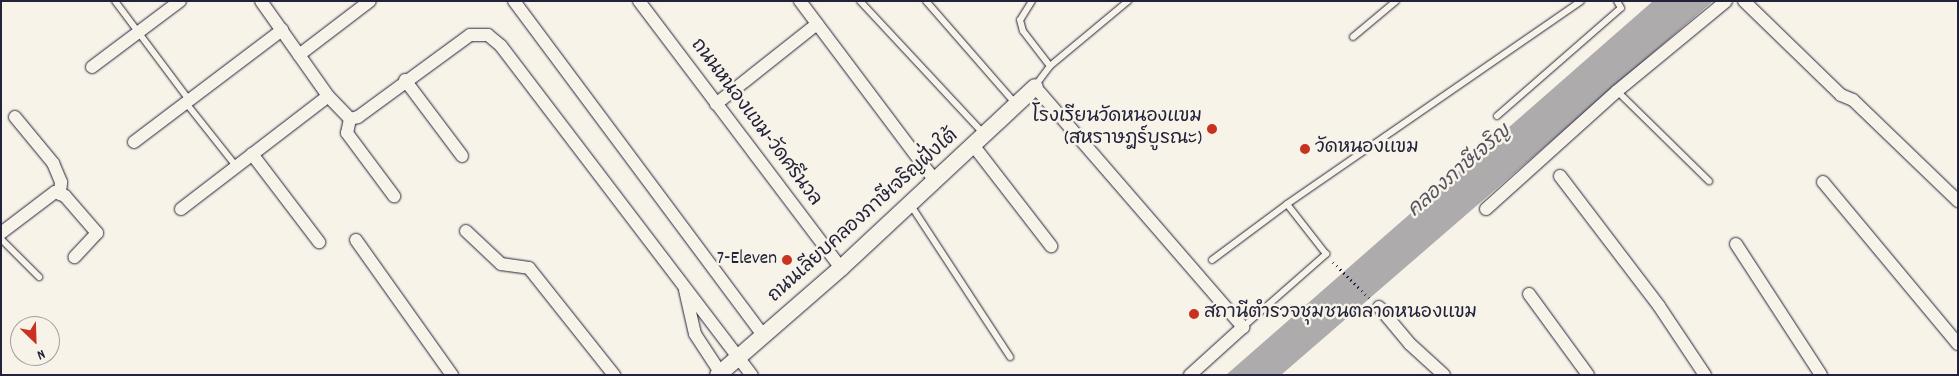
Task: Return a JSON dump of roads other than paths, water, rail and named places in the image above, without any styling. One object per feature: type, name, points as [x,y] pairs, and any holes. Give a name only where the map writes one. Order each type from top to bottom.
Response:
[{"type":"street","points":[[92,68],[180,1]]},
{"type":"street","points":[[261,1],[328,96],[350,119]]},
{"type":"street","points":[[299,54],[370,1]]},
{"type":"street","points":[[514,1],[764,335]]},
{"type":"street","name":"ถนนหนองแขม-วัดศรีนวล","points":[[639,1],[841,268]]},
{"type":"street","points":[[800,1],[935,181]]},
{"type":"street","points":[[1486,209],[1617,91],[1726,1]]},
{"type":"street","points":[[1744,1],[1841,95],[1854,100],[1958,201]]},
{"type":"street","points":[[716,104],[817,24]]},
{"type":"street","points":[[134,142],[282,30]]},
{"type":"street","points":[[350,119],[358,117],[405,80],[470,35],[488,35],[501,46],[752,375]]},
{"type":"street","points":[[405,80],[462,156]]},
{"type":"street","points":[[1035,87],[1243,327],[1190,375]]},
{"type":"street","name":"ถนนเลียบคลองภาษีเจริญฝั่งใต้","points":[[719,374],[841,268],[1035,87]]},
{"type":"street","points":[[181,209],[328,96]]},
{"type":"street","points":[[15,117],[53,163],[61,182],[60,194]]},
{"type":"street","points":[[350,119],[347,133],[394,196]]},
{"type":"street","points":[[979,140],[1051,246]]},
{"type":"street","points":[[252,154],[319,242]]},
{"type":"street","points":[[1560,176],[1659,306],[1705,375]]},
{"type":"street","points":[[1823,182],[1958,344]]},
{"type":"street","points":[[1,233],[44,198],[55,192],[60,194],[97,233],[75,257]]},
{"type":"street","points":[[466,231],[501,264],[529,268],[614,375]]},
{"type":"street","points":[[356,240],[452,375]]},
{"type":"street","points":[[1736,244],[1821,375]]},
{"type":"street","points":[[685,287],[695,334],[719,374]]},
{"type":"street","points":[[1529,294],[1588,375]]},
{"type":"street","points":[[1379,307],[1410,344],[1444,375]]},
{"type":"lane","points":[[116,1],[236,166]]},
{"type":"lane","points":[[860,1],[979,140]]},
{"type":"lane","points":[[926,1],[1016,105]]},
{"type":"lane","points":[[1031,1],[1020,20],[1023,31],[1050,66]]},
{"type":"lane","points":[[1035,87],[1050,66],[1128,1]]},
{"type":"lane","points":[[1353,37],[1396,1]]},
{"type":"lane","points":[[1212,260],[1287,204],[1581,1]]},
{"type":"lane","points":[[1497,116],[1621,8],[1617,1]]},
{"type":"lane","points":[[1617,91],[1709,181]]},
{"type":"lane","points":[[910,204],[1010,357]]},
{"type":"lane","points":[[1243,327],[1326,254],[1287,204]]},
{"type":"lane","points":[[1,239],[39,277]]},
{"type":"water","name":"คลองภาษีเจริญ","points":[[1653,1],[1713,1],[1281,375],[1226,375]]},
{"type":"place","name":"โรงเรียนวัดหนองแขม (สหราษฎร์บูรณะ)","points":[[1212,129]]},
{"type":"place","name":"วัดหนองแขม","points":[[1305,149]]},
{"type":"place","name":"7-Eleven","points":[[787,260]]},
{"type":"place","name":"สถานีตำรวจชุมชนตลาดหนองแขม","points":[[1194,314]]}]
